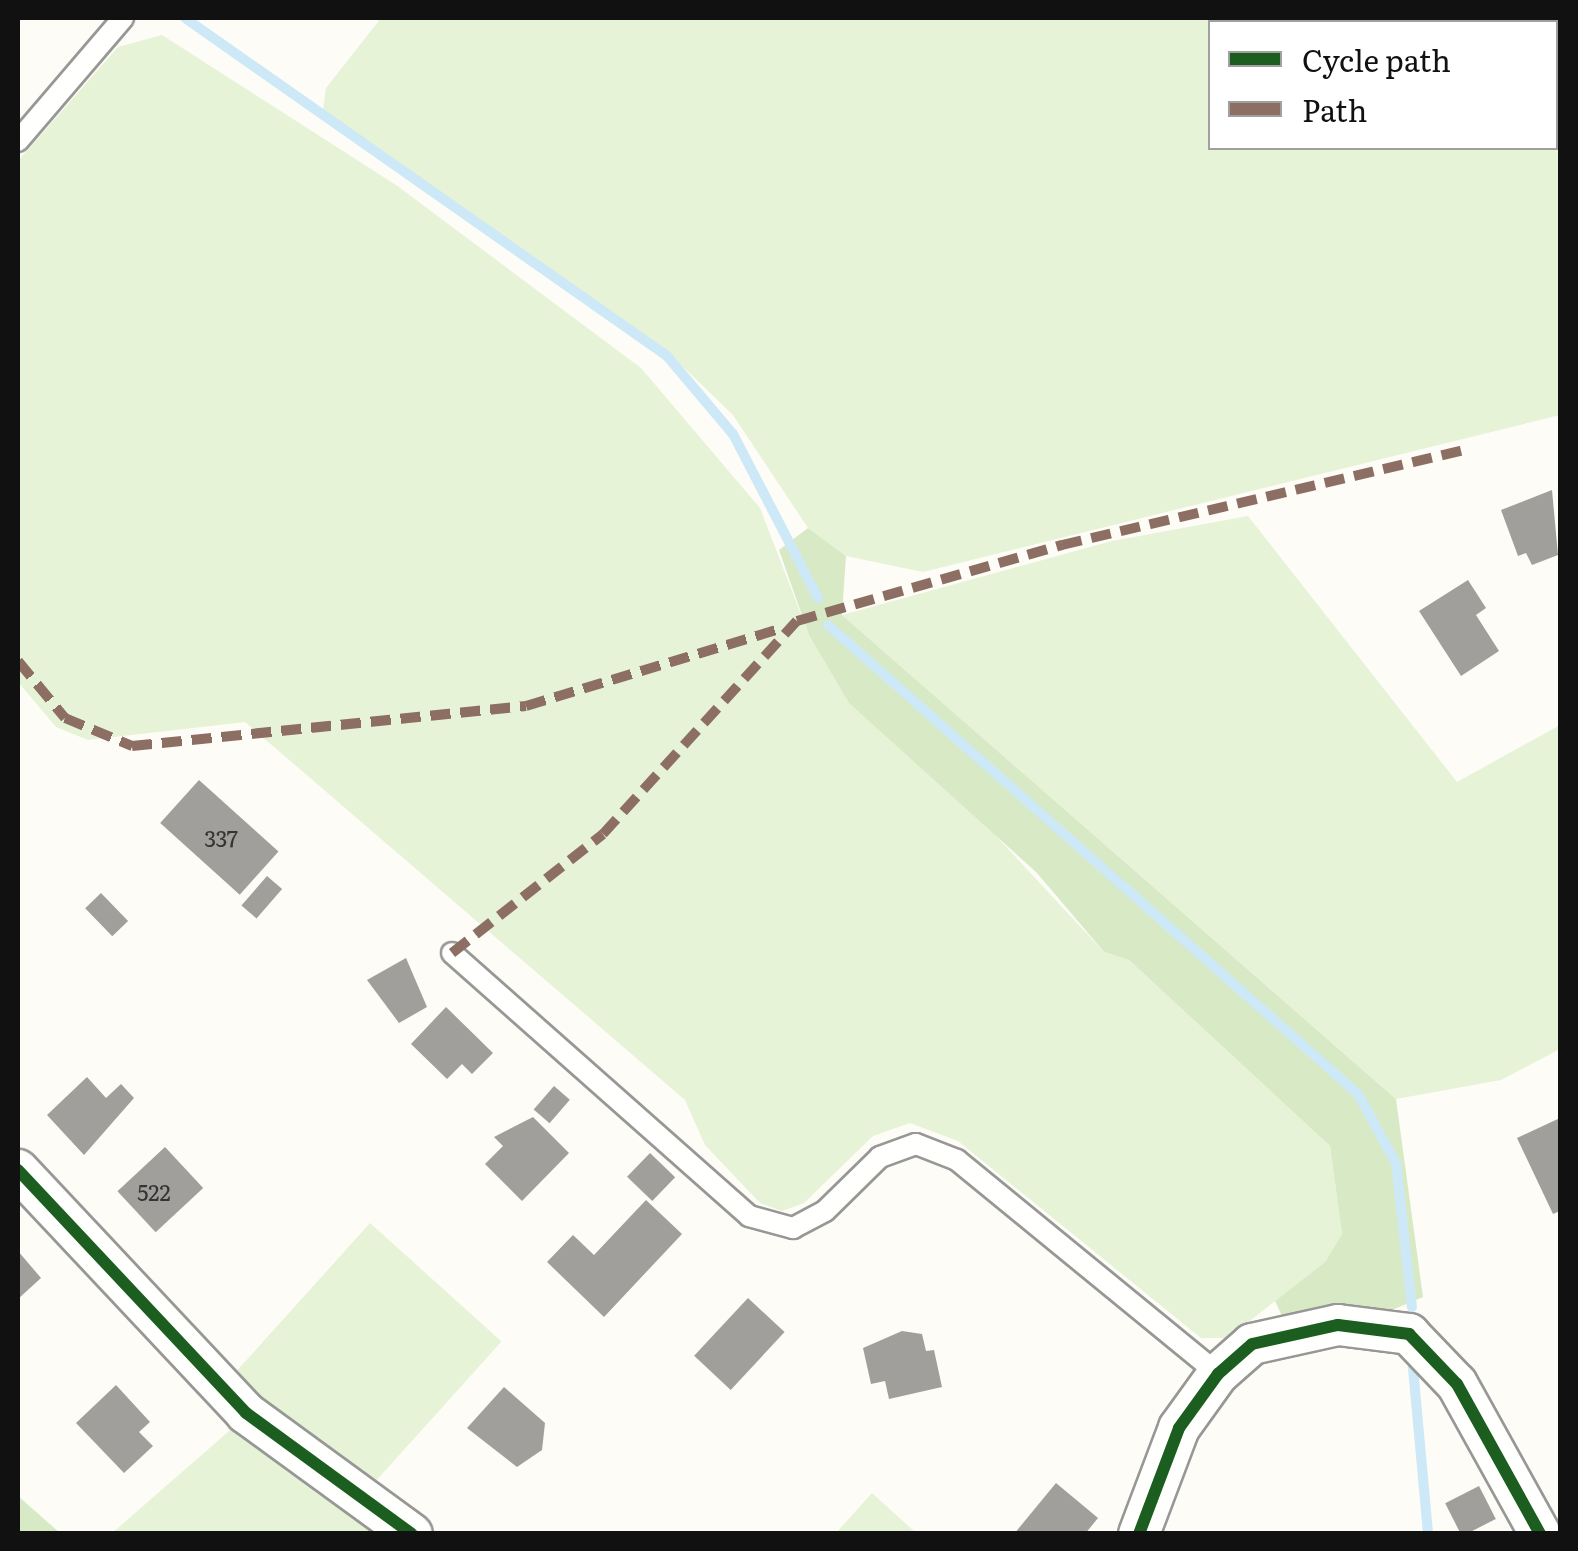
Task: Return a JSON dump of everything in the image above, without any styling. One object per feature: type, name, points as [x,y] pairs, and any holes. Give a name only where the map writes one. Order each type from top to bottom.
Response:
[{"type":"street","points":[[18,1170],[246,1413],[412,1534]]},
{"type":"street","points":[[1139,1534],[1179,1428],[1218,1374],[1252,1344],[1285,1331],[1338,1325],[1409,1334],[1457,1384],[1540,1534]]},
{"type":"lane","points":[[18,141],[123,18]]},
{"type":"lane","points":[[452,953],[749,1216],[792,1228],[825,1211],[880,1156],[916,1144],[958,1160],[1218,1374]]},
{"type":"green space","points":[[381,18],[1560,18],[1560,415],[923,572],[846,556],[808,528],[733,415],[674,358],[323,110],[326,88]]},
{"type":"green space","points":[[162,35],[396,185],[641,368],[760,508],[809,635],[1104,952],[1129,960],[1330,1146],[1342,1234],[1325,1262],[1228,1338],[1201,1338],[958,1141],[910,1123],[873,1136],[804,1203],[782,1211],[760,1203],[705,1145],[685,1100],[245,722],[88,740],[56,727],[18,682],[18,161],[118,47]]},
{"type":"green space","points":[[1248,516],[1457,782],[1560,725],[1560,1049],[1501,1080],[1396,1099],[842,615],[1112,541]]},
{"type":"green space","points":[[808,528],[846,556],[842,615],[1396,1099],[1423,1297],[1392,1310],[1282,1316],[1275,1301],[1325,1262],[1342,1234],[1330,1146],[1129,960],[1104,952],[1037,873],[849,703],[809,635],[779,550]]},
{"type":"green space","points":[[370,1223],[502,1341],[362,1497],[230,1378]]},
{"type":"green space","points":[[236,1425],[384,1534],[111,1534]]},
{"type":"green space","points":[[872,1493],[916,1533],[836,1533]]},
{"type":"green space","points":[[18,1496],[60,1533],[18,1533]]},
{"type":"building","points":[[1552,490],[1558,555],[1532,565],[1526,553],[1518,556],[1501,510]]},
{"type":"building","points":[[1468,580],[1486,608],[1476,615],[1499,651],[1461,676],[1419,611]]},
{"type":"building","points":[[199,780],[279,852],[240,895],[160,823]]},
{"type":"building","points":[[267,876],[282,889],[257,919],[241,905]]},
{"type":"building","points":[[101,893],[128,921],[112,936],[85,908]]},
{"type":"building","points":[[406,958],[427,1007],[399,1023],[367,980]]},
{"type":"building","points":[[446,1007],[493,1053],[472,1074],[462,1064],[447,1079],[411,1044]]},
{"type":"building","points":[[87,1077],[106,1098],[121,1084],[134,1098],[84,1155],[47,1115]]},
{"type":"building","points":[[554,1086],[570,1100],[550,1123],[534,1109]]},
{"type":"building","points":[[533,1117],[569,1153],[522,1201],[485,1164],[503,1146],[494,1137]]},
{"type":"building","points":[[1560,1118],[1560,1211],[1553,1214],[1517,1138]]},
{"type":"building","points":[[165,1147],[203,1188],[156,1232],[117,1191]]},
{"type":"building","points":[[650,1153],[675,1177],[652,1201],[627,1177]]},
{"type":"building","points":[[646,1200],[682,1234],[604,1317],[547,1262],[573,1235],[594,1255]]},
{"type":"building","points":[[18,1251],[41,1278],[18,1299]]},
{"type":"building","points":[[748,1298],[785,1332],[731,1390],[694,1356]]},
{"type":"building","points":[[902,1331],[922,1334],[926,1351],[934,1350],[942,1387],[889,1399],[885,1381],[871,1384],[863,1348]]},
{"type":"building","points":[[116,1385],[150,1422],[139,1432],[153,1446],[124,1473],[76,1423]]},
{"type":"building","points":[[504,1387],[545,1423],[542,1450],[517,1467],[467,1428]]},
{"type":"building","points":[[1056,1483],[1098,1518],[1085,1534],[1014,1534]]},
{"type":"building","points":[[1479,1486],[1496,1519],[1461,1534],[1445,1503]]},
{"type":"waterway","points":[[185,18],[667,356],[733,434],[818,598]]},
{"type":"waterway","points":[[828,625],[1358,1094],[1396,1163],[1412,1307]]},
{"type":"waterway","points":[[1412,1357],[1428,1534]]},
{"type":"marked path","points":[[452,953],[603,834],[797,621],[1062,545],[1467,449]]},
{"type":"marked path","points":[[18,661],[65,718],[132,746],[526,706],[779,629]]},
{"type":"cycle path","points":[[18,1170],[246,1413],[412,1534]]},
{"type":"cycle path","points":[[1139,1534],[1179,1428],[1218,1374],[1252,1344],[1338,1325],[1409,1334],[1457,1384],[1540,1534]]}]
